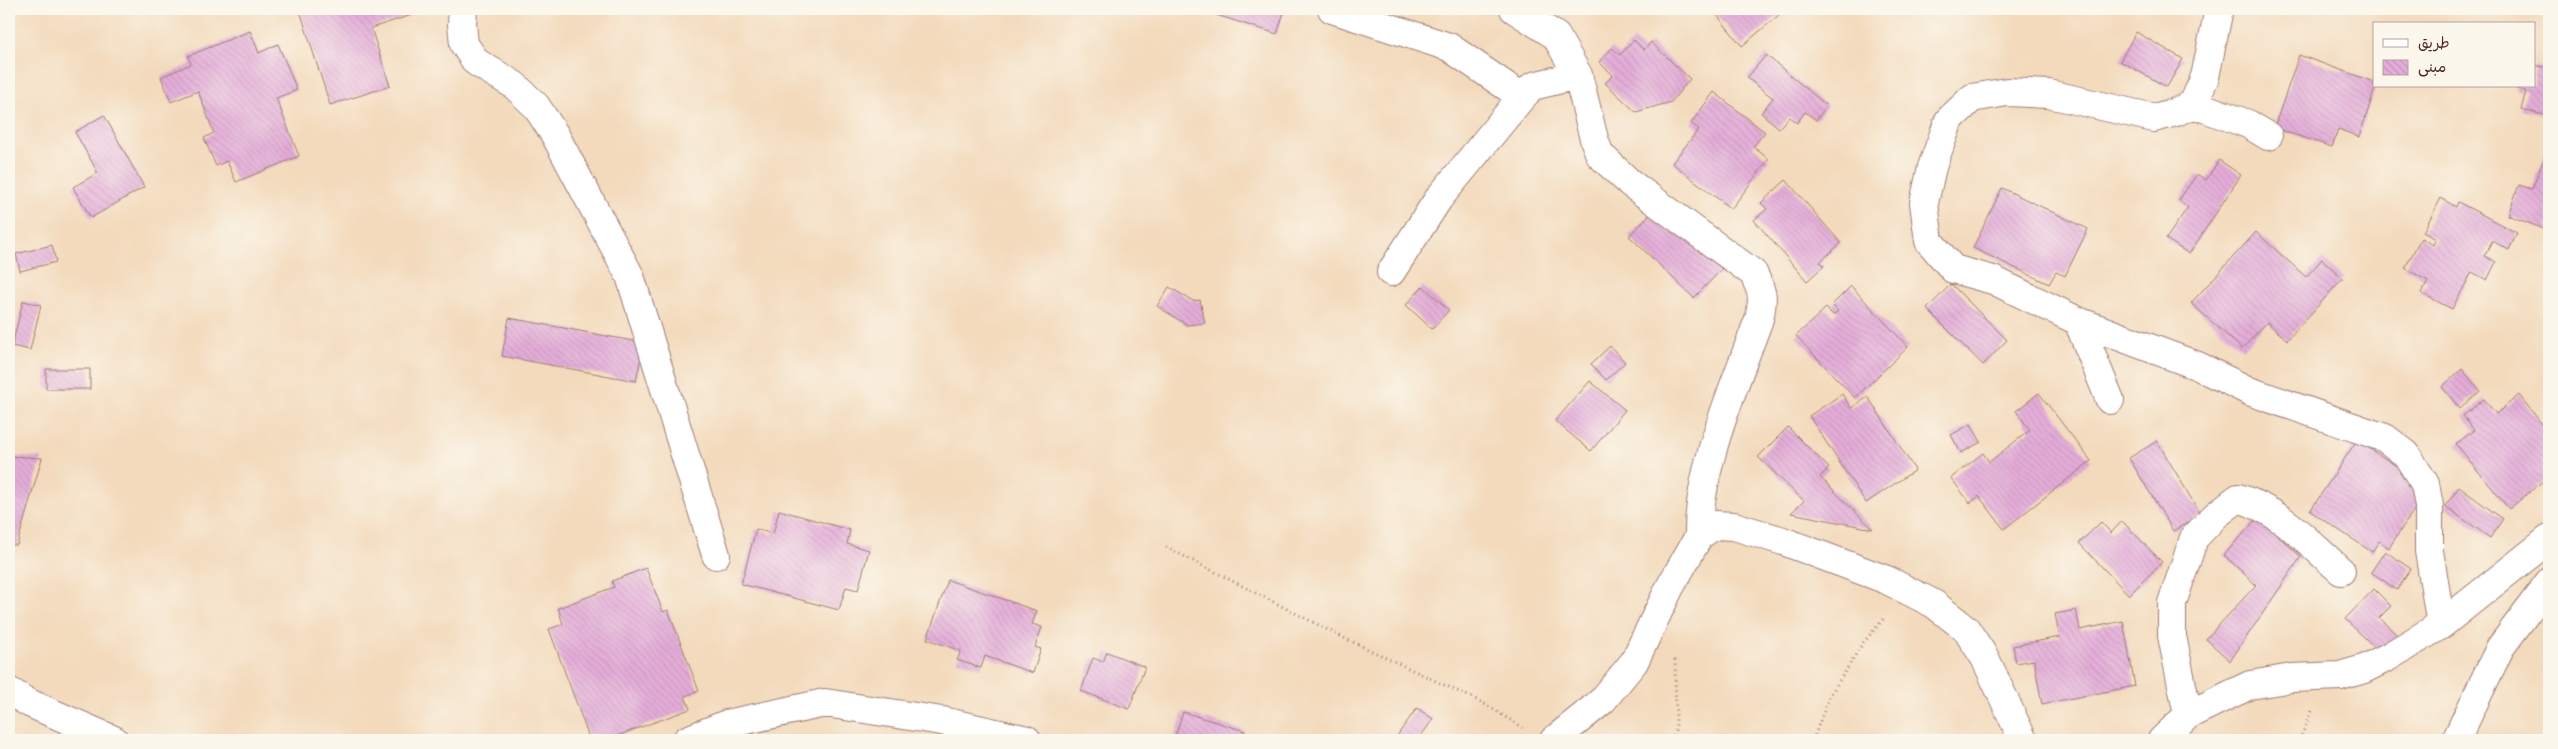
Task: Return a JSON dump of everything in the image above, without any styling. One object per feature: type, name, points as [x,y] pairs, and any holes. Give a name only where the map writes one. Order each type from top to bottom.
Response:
[{"type":"street","points":[[463,9],[464,44],[476,62],[514,85],[536,106],[555,135],[630,276],[716,555]]},
{"type":"street","points":[[1332,9],[1448,47],[1522,97]]},
{"type":"street","points":[[1514,9],[1556,36],[1578,75],[1594,139],[1600,155],[1630,183],[1753,273],[1763,292],[1759,319],[1722,421],[1701,494],[1698,511],[1699,536]]},
{"type":"street","points":[[2219,9],[2205,77],[2193,104],[2176,112],[2154,118],[2049,94],[2007,92],[1972,98],[1949,120],[1932,167],[1924,203],[1929,241],[1953,269],[1993,280],[2078,321],[2198,366],[2249,391],[2385,438],[2406,454],[2425,484],[2429,506],[2429,550],[2441,625]]},
{"type":"street","points":[[1390,272],[1439,198],[1522,97],[1533,86],[1578,75]]},
{"type":"street","points":[[2193,104],[2248,124],[2268,136]]},
{"type":"street","points":[[2078,321],[2110,400]]},
{"type":"street","points":[[2188,715],[2172,636],[2172,603],[2194,538],[2216,514],[2238,498],[2256,504],[2283,520],[2341,571]]},
{"type":"street","points":[[1554,740],[1602,702],[1634,662],[1670,587],[1699,536],[1715,525],[1734,526],[1783,540],[1888,580],[1934,604],[1966,629],[1985,658],[2023,740]]},
{"type":"street","points":[[2162,740],[2188,715],[2250,685],[2292,678],[2340,676],[2364,669],[2388,657],[2441,625],[2549,539]]},
{"type":"street","points":[[2456,740],[2500,648],[2549,582]]},
{"type":"street","points":[[9,691],[29,703],[114,740]]},
{"type":"street","points":[[687,740],[727,724],[825,703],[942,721],[1028,740]]},
{"type":"path","points":[[1166,547],[1342,637],[1483,703],[1528,731]]},
{"type":"path","points":[[1813,740],[1829,697],[1882,618],[1934,604]]},
{"type":"path","points":[[1672,740],[1676,727],[1675,656]]},
{"type":"building","points":[[307,9],[410,9],[412,15],[371,28],[390,86],[330,105],[300,11]]},
{"type":"building","points":[[1212,9],[1285,9],[1277,34],[1210,13]]},
{"type":"building","points":[[1712,9],[1786,9],[1742,46]]},
{"type":"building","points":[[250,31],[259,53],[278,44],[297,90],[276,98],[299,156],[236,182],[227,161],[216,166],[204,138],[214,133],[198,91],[171,102],[161,77],[191,64],[188,56]]},
{"type":"building","points":[[2136,32],[2183,59],[2167,87],[2120,61]]},
{"type":"building","points":[[1634,40],[1644,50],[1651,42],[1690,79],[1671,102],[1636,112],[1605,83],[1613,75],[1599,62],[1612,48],[1620,55]]},
{"type":"building","points":[[1766,55],[1827,106],[1816,120],[1805,112],[1797,123],[1789,117],[1779,128],[1761,113],[1773,98],[1747,78]]},
{"type":"building","points":[[2299,55],[2373,82],[2373,88],[2375,88],[2359,137],[2338,129],[2332,147],[2274,128]]},
{"type":"building","points":[[2536,65],[2549,68],[2549,116],[2521,110],[2526,91],[2516,89],[2536,88]]},
{"type":"building","points":[[1714,92],[1765,132],[1753,147],[1769,159],[1731,209],[1672,163],[1699,129],[1691,123]]},
{"type":"building","points":[[104,115],[144,187],[91,218],[73,187],[98,173],[75,132]]},
{"type":"building","points":[[2549,145],[2549,231],[2508,215],[2519,185],[2532,189]]},
{"type":"building","points":[[2219,160],[2241,175],[2189,254],[2166,239],[2188,207],[2179,200],[2197,174],[2206,180]]},
{"type":"building","points":[[1786,180],[1841,243],[1820,262],[1824,266],[1807,281],[1754,220],[1767,209],[1761,203]]},
{"type":"building","points":[[2002,188],[2088,229],[2065,276],[2056,272],[2049,284],[1973,248]]},
{"type":"building","points":[[2441,198],[2456,207],[2458,202],[2517,233],[2509,250],[2492,241],[2484,256],[2496,262],[2487,280],[2472,272],[2452,309],[2421,293],[2428,281],[2405,268],[2421,238],[2433,245],[2436,239],[2423,232]]},
{"type":"building","points":[[1657,207],[1722,269],[1694,298],[1629,236]]},
{"type":"building","points":[[2256,232],[2306,277],[2322,259],[2343,278],[2287,340],[2267,322],[2242,349],[2191,303]]},
{"type":"building","points":[[52,245],[56,262],[20,271],[16,254]]},
{"type":"building","points":[[1951,284],[2007,340],[1983,365],[1927,309]]},
{"type":"building","points":[[1423,286],[1449,310],[1432,329],[1406,305]]},
{"type":"building","points":[[1851,286],[1908,347],[1855,398],[1796,336],[1826,308],[1833,315],[1838,311],[1832,305]]},
{"type":"building","points":[[1169,287],[1193,301],[1200,300],[1205,323],[1187,325],[1157,306]]},
{"type":"building","points":[[23,301],[41,305],[30,350],[12,346]]},
{"type":"building","points":[[509,318],[644,343],[636,381],[502,356]]},
{"type":"building","points":[[1610,346],[1625,362],[1606,380],[1591,364]]},
{"type":"building","points":[[46,369],[90,369],[90,389],[46,389]]},
{"type":"building","points":[[2462,369],[2480,391],[2460,409],[2442,387]]},
{"type":"building","points":[[1590,381],[1625,410],[1591,451],[1555,421]]},
{"type":"building","points":[[2039,393],[2091,461],[2004,529],[1979,496],[1970,503],[1951,478],[1983,453],[1989,462],[2030,430],[2016,411]]},
{"type":"building","points":[[1842,394],[1851,408],[1868,397],[1915,470],[1866,503],[1809,416]]},
{"type":"building","points":[[2519,395],[2549,433],[2549,476],[2509,509],[2456,444],[2474,430],[2463,416],[2484,399],[2496,414]]},
{"type":"building","points":[[1971,424],[1981,442],[1961,453],[1951,435]]},
{"type":"building","points":[[1788,427],[1829,468],[1820,477],[1873,529],[1791,513],[1804,501],[1758,457]]},
{"type":"building","points":[[2357,440],[2413,477],[2407,485],[2423,496],[2389,548],[2379,541],[2372,552],[2310,511]]},
{"type":"building","points":[[2157,441],[2201,515],[2173,531],[2129,458]]},
{"type":"building","points":[[9,456],[42,458],[17,545],[9,545]]},
{"type":"building","points":[[2459,487],[2503,519],[2490,538],[2445,506]]},
{"type":"building","points":[[779,510],[850,530],[847,544],[869,550],[858,590],[846,587],[839,610],[741,584],[756,529],[773,534]]},
{"type":"building","points":[[2258,517],[2301,557],[2230,661],[2206,639],[2256,585],[2224,555]]},
{"type":"building","points":[[2122,521],[2162,562],[2129,595],[2079,543],[2101,522],[2111,533]]},
{"type":"building","points":[[2385,551],[2411,569],[2397,590],[2371,572]]},
{"type":"building","points":[[646,568],[663,612],[668,610],[699,691],[685,696],[690,709],[606,740],[590,740],[549,629],[563,624],[558,608],[614,587],[612,581]]},
{"type":"building","points":[[948,580],[1037,611],[1032,624],[1042,627],[1035,647],[1041,649],[1033,673],[985,656],[981,668],[957,660],[961,651],[927,639]]},
{"type":"building","points":[[2374,589],[2391,606],[2379,618],[2399,637],[2383,655],[2345,619]]},
{"type":"building","points":[[2076,610],[2080,630],[2123,621],[2135,686],[2042,704],[2034,660],[2016,663],[2013,646],[2060,637],[2055,614]]},
{"type":"building","points":[[1107,652],[1145,667],[1129,709],[1081,691],[1093,658],[1103,662]]},
{"type":"building","points":[[1417,708],[1433,719],[1418,740],[1394,740]]},
{"type":"building","points":[[1183,712],[1245,731],[1242,740],[1174,740]]}]
